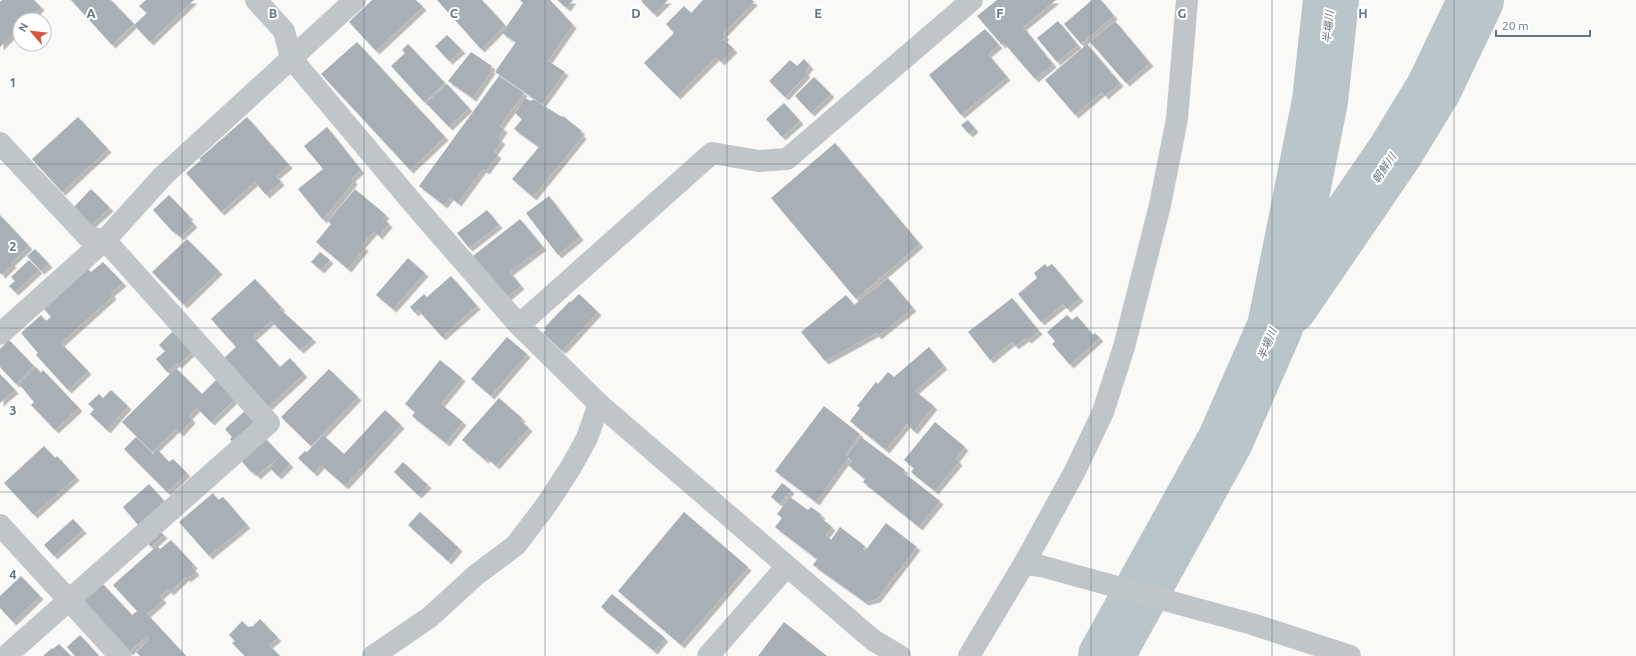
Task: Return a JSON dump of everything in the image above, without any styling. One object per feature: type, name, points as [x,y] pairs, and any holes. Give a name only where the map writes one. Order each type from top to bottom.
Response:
[{"type":"street","points":[[256,0],[284,31],[291,58],[417,208],[519,325],[599,404],[786,567],[873,640],[900,656]]},
{"type":"street","points":[[0,334],[104,240],[163,176],[355,0]]},
{"type":"street","points":[[969,656],[1033,565],[1103,412],[1124,347],[1160,205],[1177,119],[1187,0]]},
{"type":"street","points":[[519,325],[712,153],[759,161],[787,159],[961,4]]},
{"type":"street","points":[[0,143],[88,237],[104,240],[269,423],[6,656]]},
{"type":"street","points":[[373,656],[430,617],[476,575],[516,545],[547,504],[571,467],[587,438],[599,404]]},
{"type":"street","points":[[0,525],[120,656]]},
{"type":"street","points":[[1033,565],[1252,624],[1350,656]]},
{"type":"street","points":[[708,656],[786,567]]},
{"type":"building","points":[[2,0],[34,0],[41,7],[36,12],[12,12],[12,35],[0,47],[0,2]]},
{"type":"building","points":[[71,0],[111,0],[134,24],[112,45]]},
{"type":"building","points":[[146,0],[194,0],[150,42],[134,25],[147,13],[139,6]]},
{"type":"building","points":[[372,0],[416,0],[423,7],[376,51],[349,22]]},
{"type":"building","points":[[437,0],[482,0],[505,25],[481,49]]},
{"type":"building","points":[[520,0],[550,0],[573,25],[548,61],[565,72],[542,104],[495,72],[516,42],[502,33],[523,3]]},
{"type":"building","points":[[557,0],[573,0],[567,8]]},
{"type":"building","points":[[668,0],[654,14],[641,1]]},
{"type":"building","points":[[703,0],[752,0],[754,2],[723,34],[726,36],[723,39],[734,49],[721,62],[716,57],[677,96],[644,63],[674,33],[666,24],[684,6],[691,13]]},
{"type":"building","points":[[997,0],[1056,0],[1023,27],[1053,64],[1035,79],[1004,43],[1002,45],[977,16]]},
{"type":"building","points":[[1092,0],[1101,0],[1114,16],[1081,44],[1064,24]]},
{"type":"building","points":[[1058,21],[1078,45],[1057,62],[1037,38]]},
{"type":"building","points":[[1115,21],[1150,63],[1126,83],[1090,42]]},
{"type":"building","points":[[985,29],[999,45],[988,54],[1007,77],[961,115],[929,75]]},
{"type":"building","points":[[447,35],[462,50],[449,61],[435,46]]},
{"type":"building","points":[[357,42],[445,137],[410,170],[321,74]]},
{"type":"building","points":[[408,44],[445,83],[424,102],[391,66],[405,53],[402,50]]},
{"type":"building","points":[[1087,44],[1120,83],[1105,96],[1102,92],[1075,115],[1045,80]]},
{"type":"building","points":[[471,52],[492,66],[490,69],[492,70],[473,98],[448,81]]},
{"type":"building","points":[[804,59],[810,66],[805,72],[807,74],[785,97],[769,81],[790,60],[797,66]]},
{"type":"building","points":[[499,76],[524,93],[500,126],[504,129],[498,138],[502,141],[494,152],[498,155],[486,171],[483,169],[458,203],[450,197],[444,205],[419,186]]},
{"type":"building","points":[[814,77],[831,94],[811,113],[795,96]]},
{"type":"building","points":[[447,84],[469,108],[449,127],[426,103]]},
{"type":"building","points":[[525,98],[531,101],[533,99],[562,117],[563,116],[582,131],[580,132],[583,136],[533,197],[512,179],[539,147],[514,129],[522,119],[515,113]]},
{"type":"building","points":[[784,103],[800,121],[782,137],[766,119]]},
{"type":"building","points":[[78,117],[108,149],[62,192],[32,159]]},
{"type":"building","points":[[247,117],[289,165],[276,176],[281,182],[266,195],[255,182],[221,212],[186,173],[201,160],[199,159]]},
{"type":"building","points":[[968,120],[975,129],[969,134],[961,125]]},
{"type":"building","points":[[327,127],[361,170],[352,178],[354,181],[323,220],[298,189],[323,169],[304,146]]},
{"type":"building","points":[[835,143],[920,244],[856,299],[771,198]]},
{"type":"building","points":[[91,189],[110,208],[90,226],[73,208]]},
{"type":"building","points":[[355,189],[386,215],[383,218],[389,224],[379,236],[374,231],[362,245],[365,248],[348,269],[316,242],[331,224],[328,221]]},
{"type":"building","points":[[169,195],[190,217],[188,218],[194,224],[180,237],[174,231],[173,232],[153,210]]},
{"type":"building","points":[[549,196],[580,237],[558,255],[526,213]]},
{"type":"building","points":[[487,210],[499,225],[469,248],[457,233]]},
{"type":"building","points":[[0,215],[29,246],[11,263],[13,264],[2,275],[0,273]]},
{"type":"building","points":[[520,219],[543,247],[510,272],[521,286],[506,298],[473,256]]},
{"type":"building","points":[[187,239],[219,271],[184,305],[152,272]]},
{"type":"building","points":[[35,249],[49,264],[41,271],[27,256]]},
{"type":"building","points":[[320,252],[330,260],[321,270],[311,262]]},
{"type":"building","points":[[408,258],[425,273],[393,309],[376,295]]},
{"type":"building","points":[[29,260],[39,270],[15,292],[9,286],[15,281],[11,277]]},
{"type":"building","points":[[103,262],[123,283],[111,293],[113,296],[61,343],[88,371],[68,390],[36,355],[38,353],[21,333],[41,315],[46,321],[51,317],[43,308],[87,268],[91,272]]},
{"type":"building","points":[[1045,264],[1047,267],[1052,264],[1080,298],[1067,309],[1063,304],[1041,322],[1018,294],[1037,278],[1034,273]]},
{"type":"building","points":[[451,276],[477,306],[442,337],[418,310],[415,313],[410,307],[424,294],[427,297]]},
{"type":"building","points":[[888,278],[913,308],[878,336],[876,333],[825,361],[801,332],[846,295],[854,305]]},
{"type":"building","points":[[255,279],[282,308],[280,309],[313,339],[300,350],[271,321],[253,337],[280,367],[290,358],[304,374],[267,408],[223,359],[236,347],[211,319]]},
{"type":"building","points":[[579,294],[598,312],[564,349],[561,350],[543,333],[546,330],[544,328],[570,301],[571,302]]},
{"type":"building","points":[[1012,298],[1039,331],[1028,340],[1026,338],[1015,346],[1012,342],[990,360],[968,332]]},
{"type":"building","points":[[1067,315],[1072,320],[1077,316],[1093,335],[1095,333],[1100,338],[1070,365],[1052,344],[1055,341],[1047,332]]},
{"type":"building","points":[[173,331],[192,352],[178,365],[176,363],[167,372],[156,359],[165,351],[159,345]]},
{"type":"building","points":[[507,337],[527,354],[491,396],[471,379]]},
{"type":"building","points":[[9,340],[34,366],[16,384],[0,367],[0,349]]},
{"type":"building","points":[[929,347],[944,366],[915,391],[934,406],[914,431],[907,424],[886,450],[850,421],[860,408],[857,406],[876,382],[878,384],[888,372],[894,377]]},
{"type":"building","points":[[440,360],[462,378],[441,404],[463,422],[446,443],[412,416],[415,412],[405,404]]},
{"type":"building","points":[[36,367],[41,373],[43,370],[79,408],[55,430],[31,405],[34,402],[19,384]]},
{"type":"building","points":[[176,368],[202,394],[217,379],[236,398],[211,422],[197,408],[189,416],[192,420],[180,433],[176,429],[152,452],[122,422]]},
{"type":"building","points":[[329,369],[358,397],[311,446],[281,417]]},
{"type":"building","points":[[0,374],[15,390],[0,403]]},
{"type":"building","points":[[111,390],[128,406],[107,430],[90,414],[94,409],[88,404],[99,394],[103,398]]},
{"type":"building","points":[[499,398],[522,418],[520,420],[529,428],[496,466],[487,458],[485,460],[462,440]]},
{"type":"building","points":[[824,406],[860,434],[845,455],[846,457],[861,437],[905,470],[903,472],[940,501],[919,527],[863,482],[865,479],[848,465],[852,461],[848,458],[816,502],[775,471]]},
{"type":"building","points":[[246,410],[257,421],[233,443],[230,439],[232,437],[225,429]]},
{"type":"building","points":[[385,410],[401,425],[345,486],[321,465],[314,473],[298,458],[305,451],[307,452],[323,435],[344,454]]},
{"type":"building","points":[[935,422],[965,447],[956,459],[959,462],[935,491],[911,472],[914,468],[904,460]]},
{"type":"building","points":[[262,435],[281,455],[257,476],[253,471],[252,473],[238,457]]},
{"type":"building","points":[[136,437],[153,454],[157,449],[169,462],[173,459],[187,473],[167,492],[124,449]]},
{"type":"building","points":[[44,446],[55,458],[57,456],[76,477],[34,515],[4,483]]},
{"type":"building","points":[[281,455],[290,464],[278,476],[269,467]]},
{"type":"building","points":[[403,462],[428,485],[418,495],[394,472]]},
{"type":"building","points":[[782,483],[791,490],[780,504],[771,497]]},
{"type":"building","points":[[149,484],[166,503],[139,526],[123,507]]},
{"type":"building","points":[[213,493],[218,500],[223,497],[247,525],[209,556],[179,522]]},
{"type":"building","points":[[790,497],[808,510],[811,507],[822,515],[820,517],[832,527],[826,535],[831,540],[840,527],[865,546],[863,549],[865,551],[886,523],[917,547],[877,599],[865,602],[813,565],[817,559],[775,527],[782,518],[777,514]]},
{"type":"building","points":[[420,512],[459,548],[448,561],[408,525]]},
{"type":"building","points":[[684,512],[748,567],[681,645],[618,591]]},
{"type":"building","points":[[73,519],[83,530],[54,556],[44,545]]},
{"type":"building","points":[[157,528],[164,535],[151,547],[144,539]]},
{"type":"building","points":[[171,540],[194,565],[192,567],[196,572],[187,579],[186,577],[170,592],[168,589],[160,596],[163,600],[147,614],[186,656],[140,656],[136,652],[149,640],[147,636],[129,652],[81,598],[100,581],[132,615],[137,611],[113,585],[157,546],[160,549]]},
{"type":"building","points":[[21,576],[40,596],[13,622],[0,608],[0,596]]},
{"type":"building","points":[[612,594],[665,638],[654,651],[601,607]]},
{"type":"building","points":[[260,619],[278,638],[269,645],[280,656],[245,656],[232,643],[235,641],[229,635],[242,621],[248,627],[252,627]]},
{"type":"building","points":[[784,622],[827,656],[758,656]]},
{"type":"building","points":[[80,635],[99,656],[75,656],[67,647]]},
{"type":"building","points":[[59,644],[71,656],[43,656],[52,648],[53,649]]},
{"type":"waterway","name":"半場川","points":[[1106,656],[1225,441],[1275,327],[1320,101],[1331,0]]},
{"type":"waterway","name":"朝鮮川","points":[[1289,307],[1395,152],[1434,88],[1476,0]]}]
